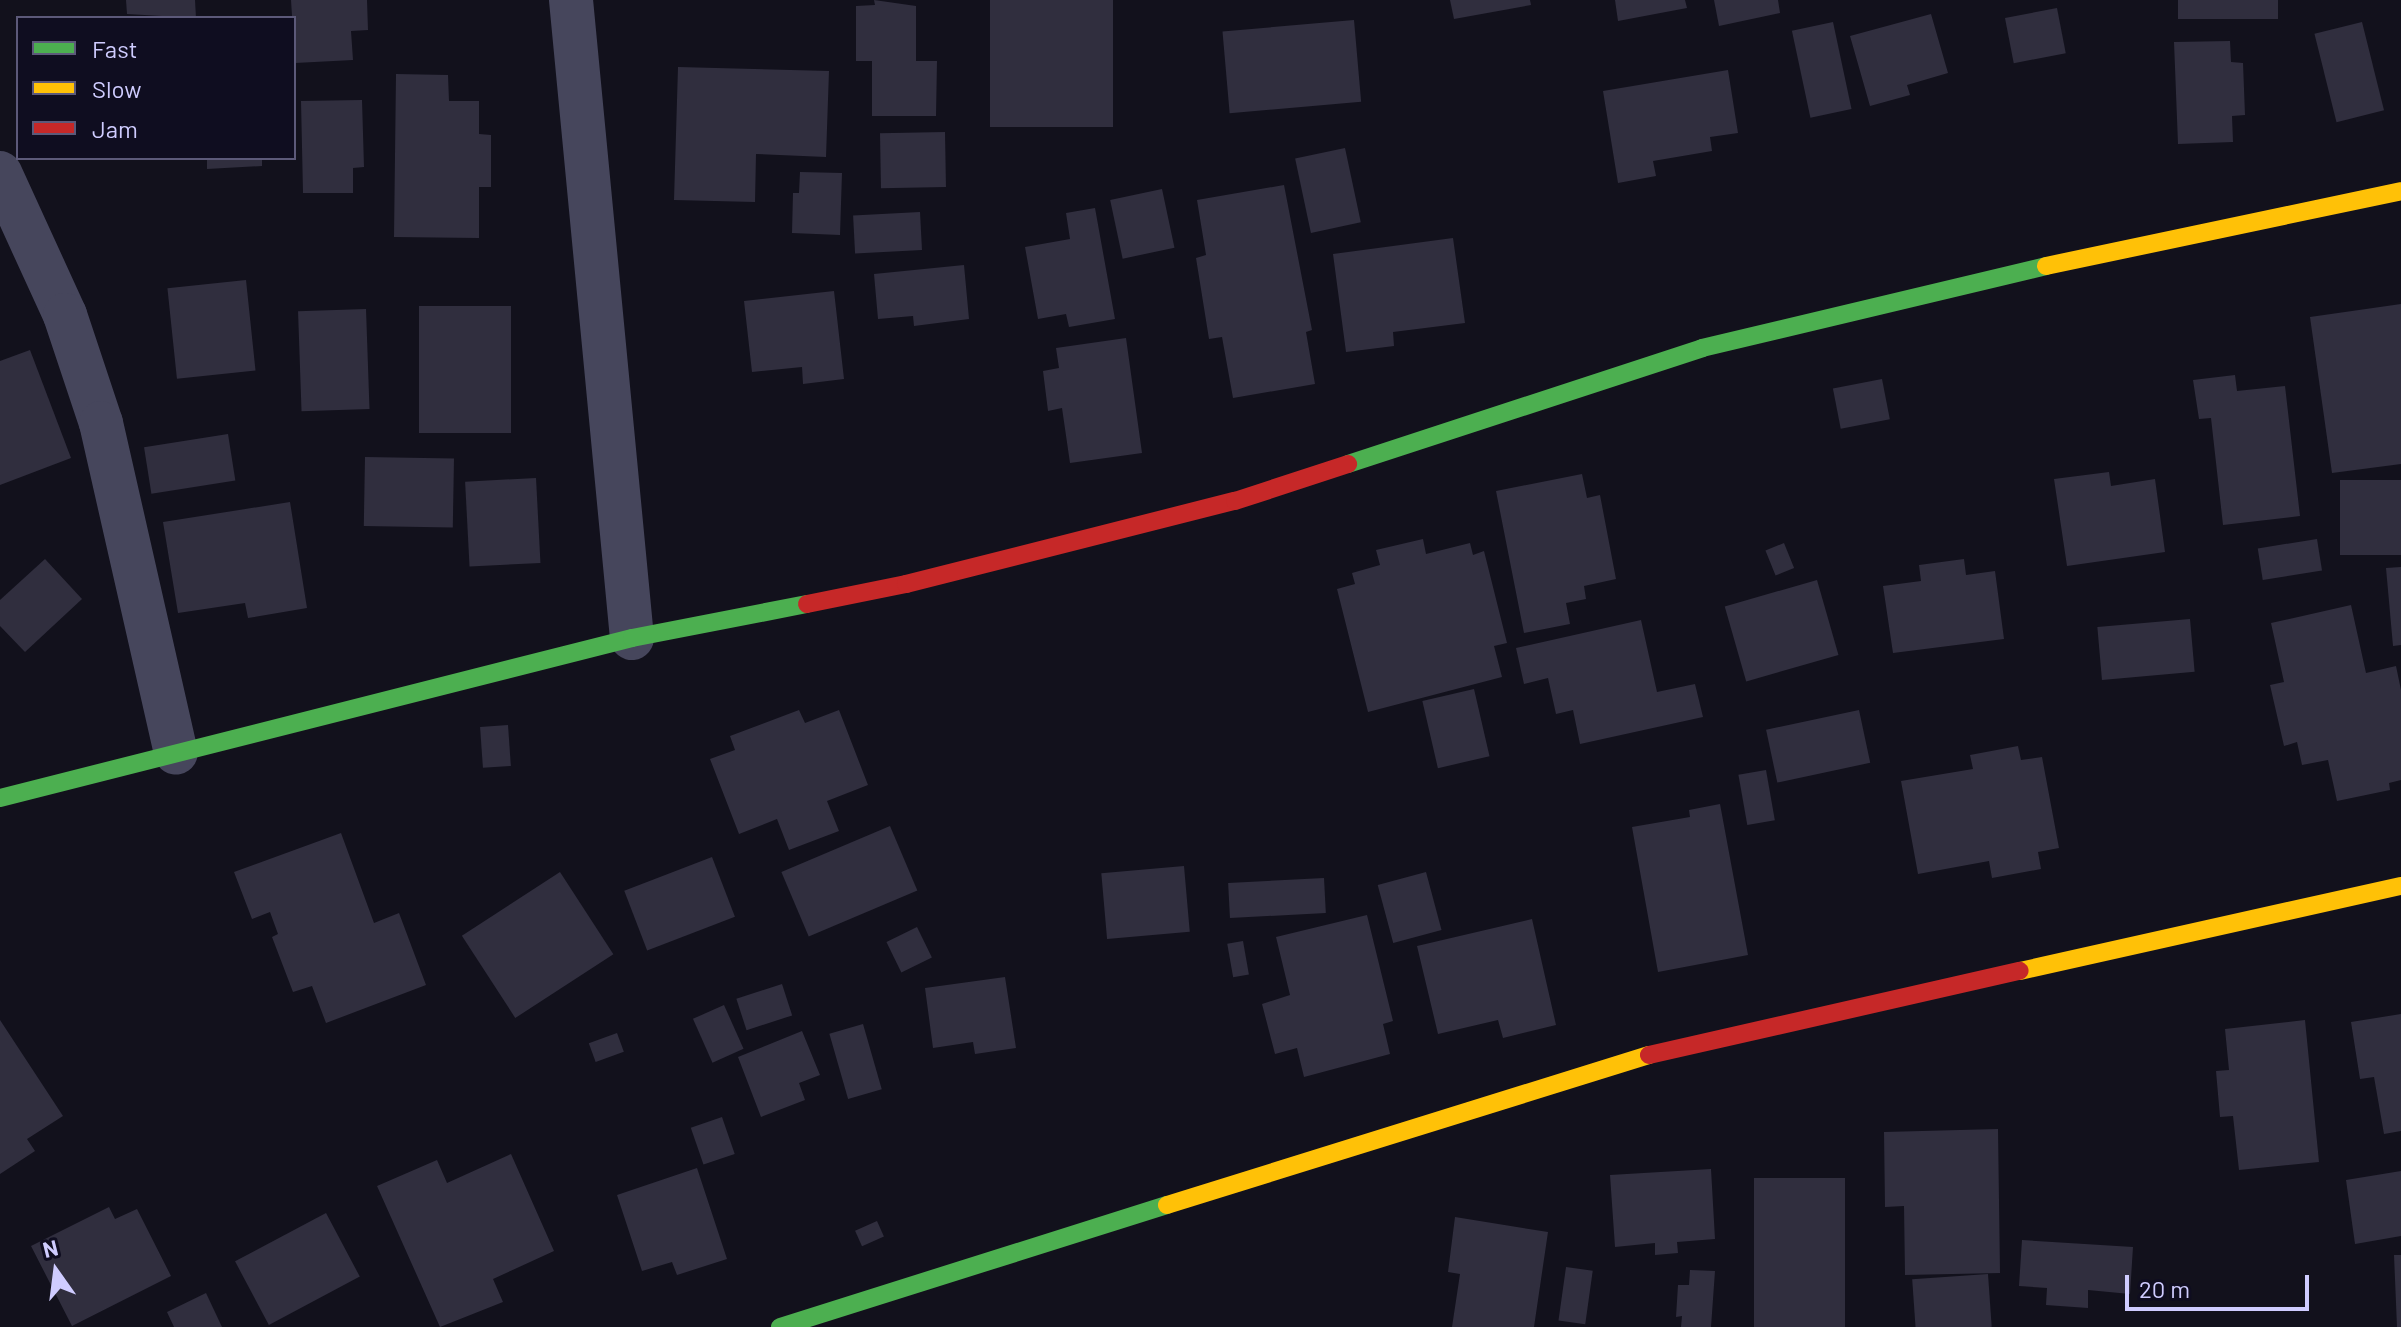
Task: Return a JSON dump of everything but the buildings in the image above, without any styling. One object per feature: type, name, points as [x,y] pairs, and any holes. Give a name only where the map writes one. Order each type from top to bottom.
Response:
[{"type":"street","points":[[571,0],[632,638]]},
{"type":"street","points":[[0,173],[65,315],[101,423],[176,753]]},
{"type":"street","points":[[0,798],[632,638],[920,581],[1220,505],[1702,348],[1916,294],[2401,191]]},
{"type":"street","points":[[780,1327],[1634,1058],[2401,886]]},
{"type":"traffic: fast","points":[[1348,464],[1702,348],[2046,266]]},
{"type":"traffic: fast","points":[[0,798],[632,638],[807,604]]},
{"type":"traffic: fast","points":[[780,1327],[1167,1205]]},
{"type":"traffic: slow","points":[[2046,266],[2401,191]]},
{"type":"traffic: slow","points":[[2020,971],[2401,886]]},
{"type":"traffic: slow","points":[[1167,1205],[1649,1055]]},
{"type":"traffic: jam","points":[[807,604],[906,584],[1235,501],[1348,464]]},
{"type":"traffic: jam","points":[[1649,1055],[2020,971]]}]
